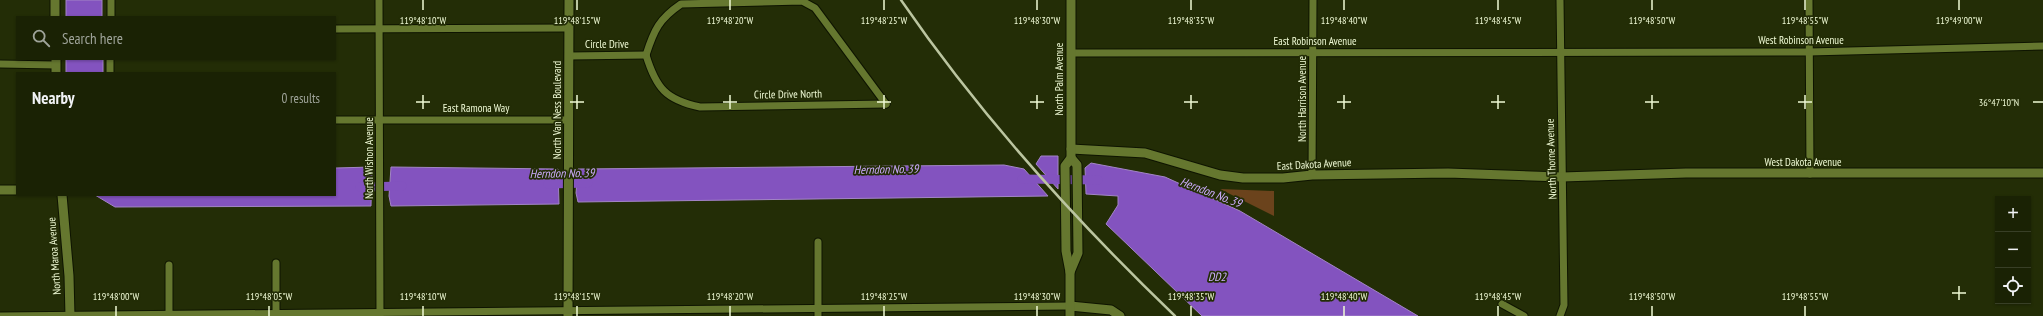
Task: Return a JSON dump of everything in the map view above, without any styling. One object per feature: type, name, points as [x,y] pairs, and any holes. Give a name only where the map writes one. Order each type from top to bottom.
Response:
[{"type":"street","points":[[55,0],[55,16]]},
{"type":"street","points":[[111,0],[111,16]]},
{"type":"street","name":"North Wishon Avenue","points":[[379,0],[380,314]]},
{"type":"street","name":"North Van Ness Boulevard","points":[[568,313],[569,0]]},
{"type":"street","name":"North Palm Avenue","points":[[1071,0],[1071,153]]},
{"type":"street","name":"North Harrison Avenue","points":[[1312,175],[1313,0]]},
{"type":"street","name":"North Thorne Avenue","points":[[1560,0],[1559,51],[1564,305],[1560,316]]},
{"type":"street","points":[[1809,0],[1810,174]]},
{"type":"street","name":"Circle Drive North","points":[[802,1],[814,8],[886,104],[700,107],[680,103],[662,89],[651,72],[646,55],[657,24],[668,12],[681,4],[802,1]]},
{"type":"street","points":[[336,29],[568,28]]},
{"type":"street","name":"West Robinson Avenue","points":[[1559,51],[1809,52],[2043,46]]},
{"type":"street","name":"East Robinson Avenue","points":[[1071,53],[1559,51]]},
{"type":"street","name":"Circle Drive","points":[[569,56],[646,55]]},
{"type":"street","points":[[110,60],[110,72]]},
{"type":"street","points":[[0,64],[56,66]]},
{"type":"street","name":"East Ramona Way","points":[[336,120],[569,120]]},
{"type":"street","points":[[1070,316],[1070,272],[1066,251],[1065,166],[1071,153]]},
{"type":"street","points":[[1070,272],[1078,253],[1077,165],[1071,153]]},
{"type":"street","name":"East Dakota Avenue","points":[[1071,153],[1145,153],[1220,175],[1243,178],[1283,178],[1312,175],[1448,173],[1562,177]]},
{"type":"street","name":"West Dakota Avenue","points":[[1562,177],[1686,173],[2043,174]]},
{"type":"street","points":[[0,190],[16,190]]},
{"type":"street","name":"North Maroa Avenue","points":[[62,196],[69,276],[70,316]]},
{"type":"street","points":[[818,242],[818,316]]},
{"type":"street","points":[[276,264],[276,313]]},
{"type":"street","points":[[169,265],[170,314]]},
{"type":"street","points":[[1502,304],[1524,316]]},
{"type":"street","points":[[0,316],[276,313],[568,313],[818,307],[1070,306],[1111,310],[1120,316]]},
{"type":"shaded area","points":[[1220,189],[1274,191],[1274,216]]},
{"type":"water","points":[[66,0],[102,0],[102,16],[66,16]]},
{"type":"water","points":[[66,60],[103,60],[103,72],[66,72]]},
{"type":"water","points":[[1041,156],[1058,156],[1058,189],[1036,164]]},
{"type":"water","name":"DD2","points":[[1091,163],[1165,177],[1240,211],[1418,316],[1202,316],[1106,224],[1118,205],[1118,196],[1086,194],[1085,168]]},
{"type":"water","points":[[1004,165],[1024,169],[1048,196],[578,202],[576,193],[578,169]]},
{"type":"water","points":[[372,167],[371,206],[115,207],[97,196],[336,196],[336,168]]},
{"type":"water","points":[[391,167],[558,169],[559,204],[391,206],[389,196]]},
{"type":"waterway","name":"Herndon No. 39","points":[[1022,179],[1098,180]]},
{"type":"waterway","name":"Herndon No. 39","points":[[548,184],[588,183]]},
{"type":"waterway","name":"Herndon No. 39","points":[[360,187],[402,186]]},
{"type":"railway","points":[[901,0],[931,43],[963,84],[1030,165],[1101,242],[1175,316]]}]
